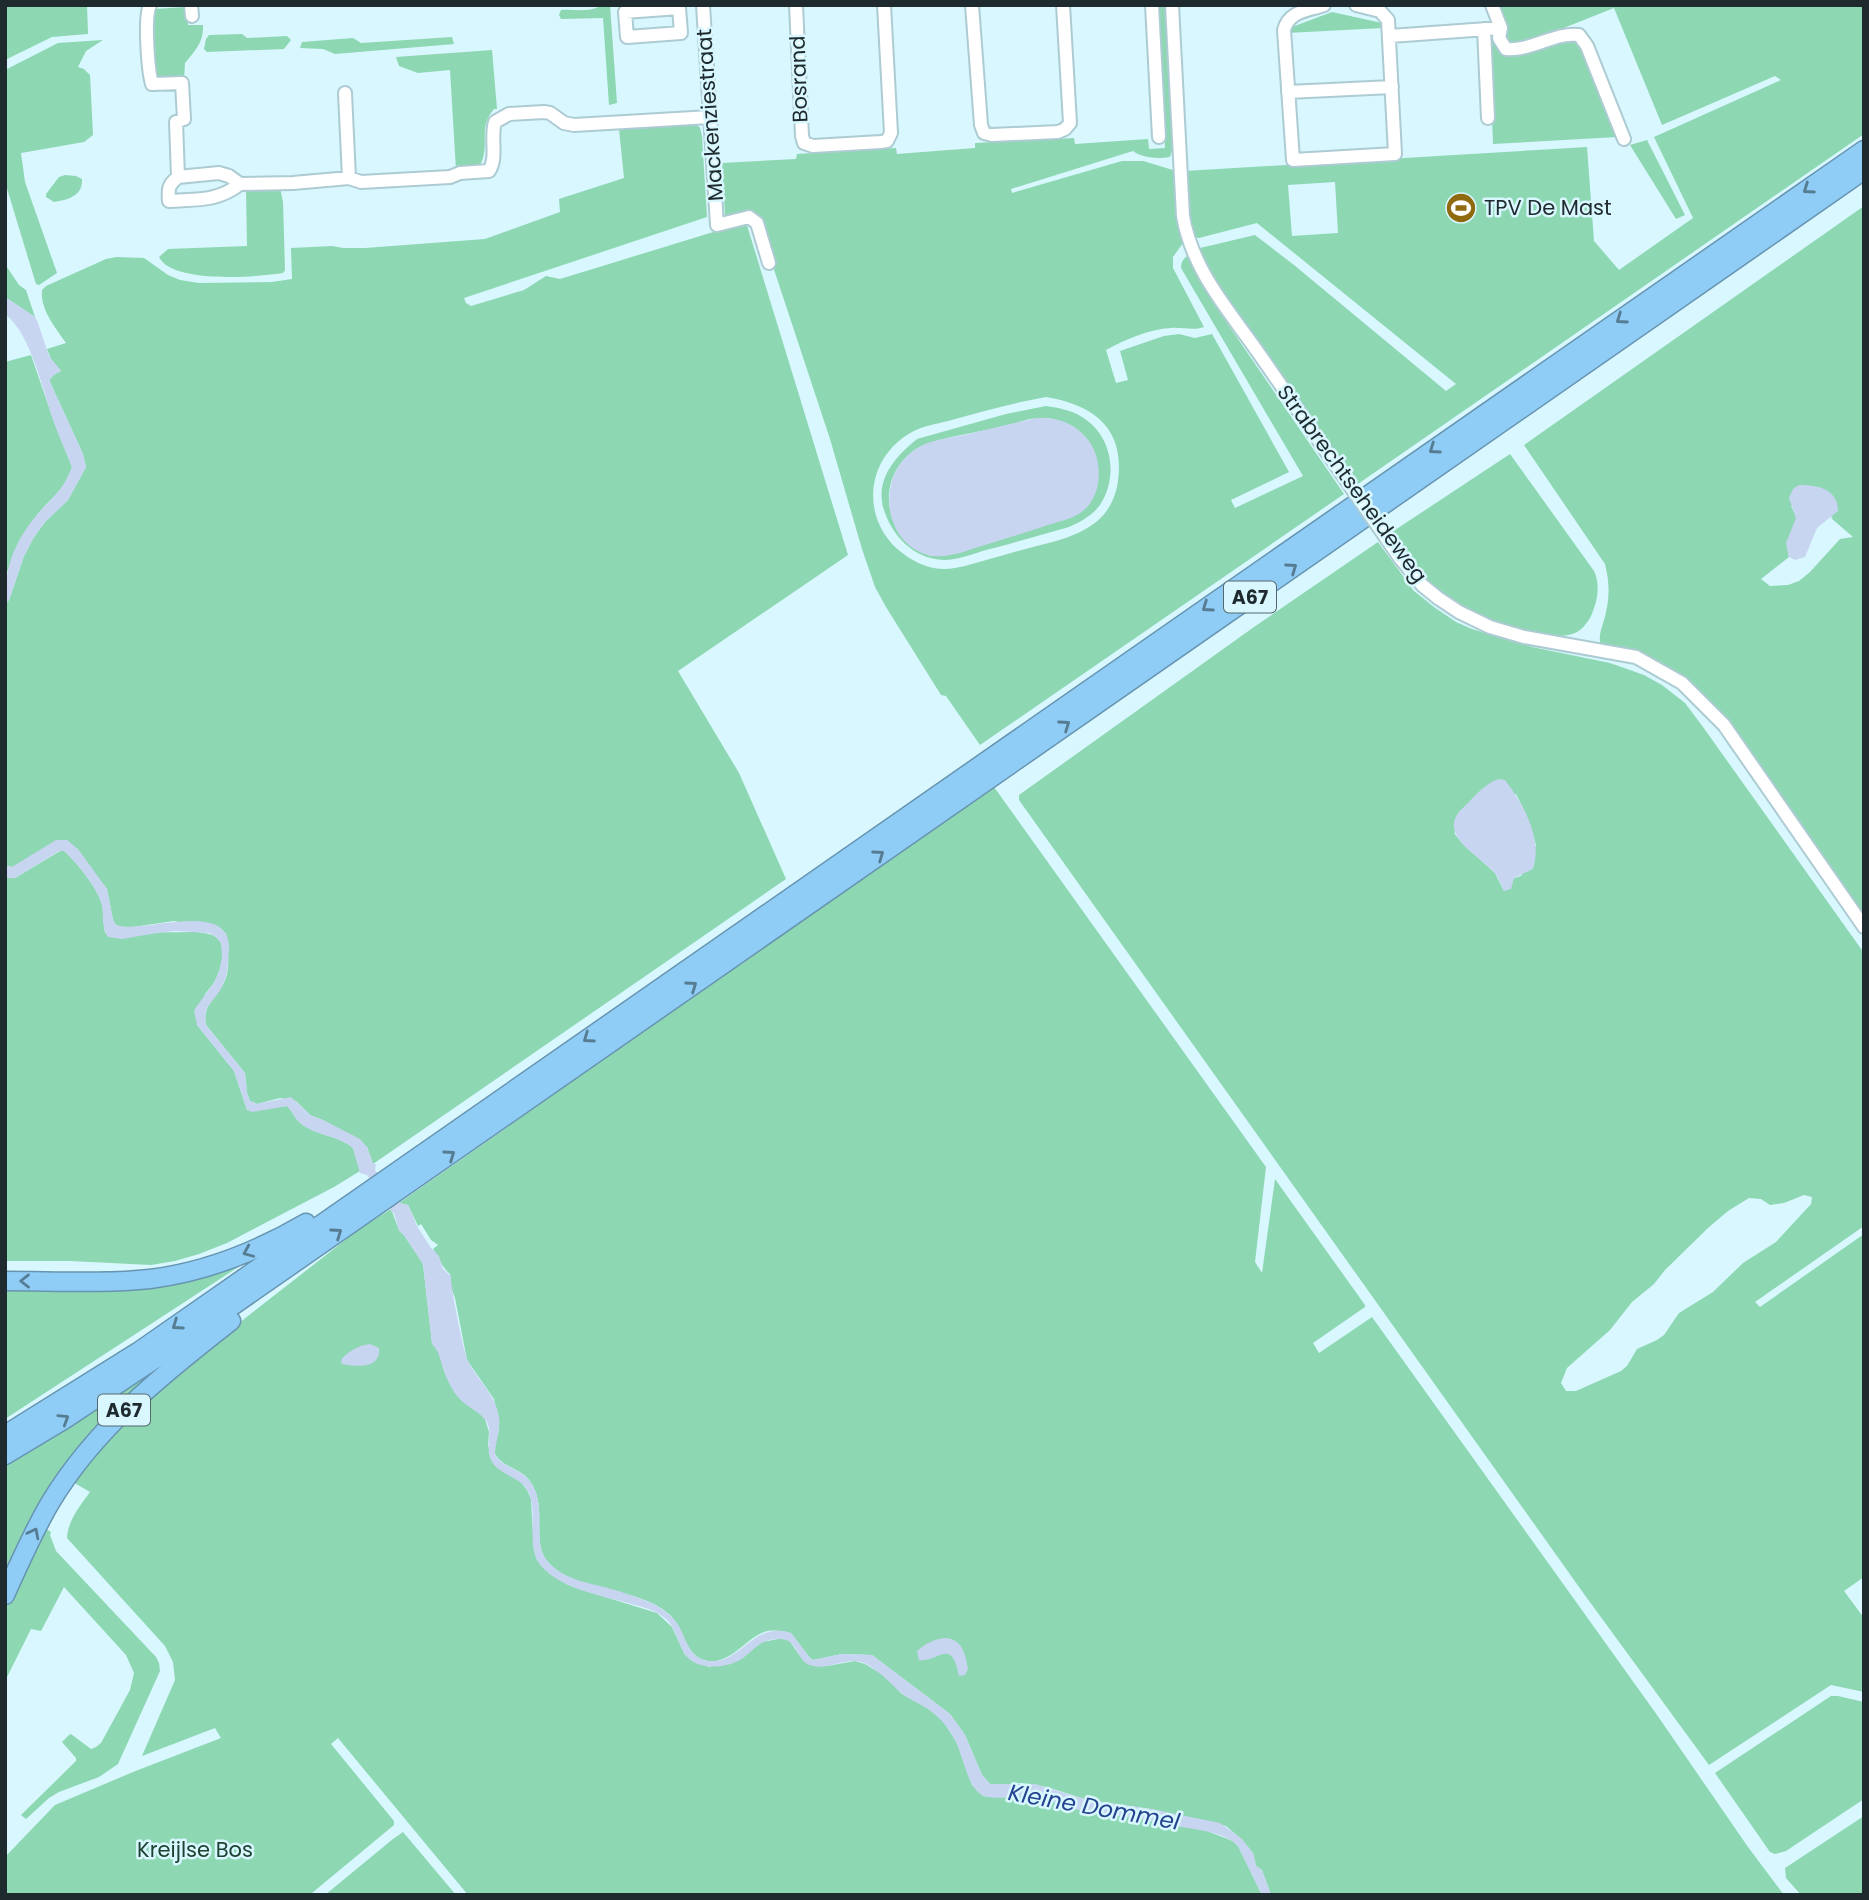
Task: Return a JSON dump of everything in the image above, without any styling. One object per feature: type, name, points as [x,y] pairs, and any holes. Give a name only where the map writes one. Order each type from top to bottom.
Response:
[{"type":"highway","name":"A67","points":[[5,1455],[145,1366],[290,1265],[384,1191],[1864,150]]},
{"type":"highway","name":"A67","points":[[5,1435],[138,1352],[384,1191],[1864,170]]},
{"type":"highway","name":"A67","points":[[5,1281],[134,1280],[171,1276],[248,1253],[331,1208],[384,1191]]},
{"type":"highway","name":"A67","points":[[5,1595],[34,1531],[51,1502],[111,1424],[165,1372],[264,1295],[290,1265]]},
{"type":"street","points":[[150,5],[147,11],[147,34],[152,84],[182,83],[184,119],[176,122],[178,177]]},
{"type":"street","name":"Bosrand","points":[[796,5],[802,136],[804,143],[813,146],[887,141],[891,133],[884,5]]},
{"type":"street","points":[[972,5],[981,125],[984,133],[992,135],[1058,132],[1070,123],[1063,5]]},
{"type":"street","points":[[1152,5],[1159,136]]},
{"type":"street","name":"Strabrechtseheideweg","points":[[1172,5],[1183,216],[1190,245],[1210,285],[1400,558],[1422,585],[1438,598],[1490,627],[1524,637],[1636,657],[1682,683],[1724,725],[1864,927]]},
{"type":"street","points":[[1324,5],[1291,16],[1286,21],[1284,30],[1293,160],[1395,154],[1388,20],[1380,11],[1356,5]]},
{"type":"street","points":[[1492,5],[1501,28],[1499,38],[1506,49],[1520,50],[1569,34],[1579,35],[1587,46],[1624,139]]},
{"type":"street","points":[[679,8],[680,19],[681,33],[627,37],[625,12],[679,8]]},
{"type":"street","points":[[680,19],[703,11]]},
{"type":"street","name":"Mackenziestraat","points":[[703,11],[718,225],[750,217],[757,223],[769,263]]},
{"type":"street","points":[[1390,36],[1501,28]]},
{"type":"street","points":[[1483,30],[1488,118]]},
{"type":"street","points":[[1288,92],[1392,87]]},
{"type":"street","points":[[345,93],[349,177]]},
{"type":"street","points":[[240,184],[219,173],[178,177],[168,187],[169,201],[215,198],[240,184],[293,183],[349,177],[361,182],[450,177],[460,173],[489,171],[494,164],[492,131],[495,122],[509,114],[550,113],[574,125],[710,117]]},
{"type":"green space","points":[[5,5],[87,5],[88,34],[52,37],[5,60]]},
{"type":"green space","points":[[610,5],[617,103],[609,105],[603,18],[561,19],[559,15],[561,10],[587,10]]},
{"type":"green space","points":[[1157,5],[1167,5],[1172,151],[1170,157],[1150,157],[1133,151],[1011,189],[1012,193],[1122,161],[1143,161],[1173,170],[1183,243],[1173,257],[1173,268],[1204,327],[1154,330],[1106,350],[1116,383],[1128,380],[1120,351],[1164,336],[1179,334],[1195,338],[1212,334],[1289,472],[1231,500],[1235,508],[1303,476],[1181,268],[1183,260],[1191,255],[1201,283],[1214,304],[1344,494],[980,745],[946,696],[941,695],[875,587],[830,439],[755,212],[735,219],[725,216],[722,163],[796,159],[797,154],[896,148],[897,154],[975,148],[975,143],[1074,138],[1075,144],[1148,139],[1149,149],[1165,148]],"holes":[[[1046,397],[1092,413],[1103,422],[1116,447],[1119,463],[1115,493],[1108,509],[1096,522],[1079,533],[1060,540],[949,569],[918,563],[890,542],[880,526],[873,492],[876,475],[884,458],[896,444],[920,428],[996,408]]]},
{"type":"green space","points":[[1492,5],[1864,5],[1864,134],[1355,486],[1217,289],[1200,255],[1200,248],[1255,235],[1446,391],[1456,384],[1257,223],[1199,238],[1193,237],[1187,211],[1185,171],[1587,147],[1594,241],[1619,270],[1693,218],[1654,137],[1781,80],[1775,76],[1662,125],[1614,8],[1516,47],[1508,43]],"holes":[[[1335,182],[1338,233],[1292,236],[1288,185]]]},
{"type":"green space","points":[[186,7],[188,25],[203,25],[200,41],[185,63],[184,79],[156,79],[151,12],[154,9]]},
{"type":"green space","points":[[1332,12],[1382,23],[1383,28],[1287,33],[1292,27]]},
{"type":"green space","points":[[242,34],[247,38],[287,36],[291,40],[284,49],[207,52],[204,49],[209,35]]},
{"type":"green space","points":[[1567,35],[1578,40],[1617,137],[1493,144],[1492,117],[1495,116],[1490,37],[1494,37],[1503,51],[1516,54]]},
{"type":"green space","points":[[452,37],[454,44],[335,54],[323,49],[300,48],[302,42],[353,38],[361,43]]},
{"type":"green space","points":[[103,40],[86,51],[78,67],[90,75],[93,135],[84,142],[21,153],[25,182],[57,273],[39,285],[36,284],[5,182],[5,70],[58,43]]},
{"type":"green space","points":[[492,50],[497,109],[494,109],[486,123],[483,158],[480,165],[456,170],[450,70],[418,73],[399,66],[396,57]]},
{"type":"green space","points":[[696,124],[702,136],[707,217],[464,298],[471,306],[524,290],[546,276],[560,279],[746,222],[848,555],[678,671],[739,773],[786,879],[373,1164],[367,1147],[325,1121],[310,1115],[296,1101],[280,1098],[257,1104],[250,1101],[245,1073],[206,1025],[205,1017],[209,1004],[227,974],[226,933],[174,921],[126,928],[116,925],[107,889],[67,840],[12,867],[5,865],[5,604],[34,537],[68,500],[86,467],[83,454],[50,382],[54,374],[61,371],[47,349],[66,343],[46,312],[42,290],[106,259],[116,257],[144,258],[180,280],[199,283],[272,282],[292,279],[291,248],[365,248],[485,239],[560,212],[559,199],[624,178],[619,129],[637,125]]},
{"type":"green space","points":[[1647,140],[1685,215],[1676,219],[1630,145]]},
{"type":"green space","points":[[65,175],[82,179],[82,185],[77,193],[69,198],[54,202],[46,197],[46,194],[59,177]]},
{"type":"green space","points":[[280,187],[283,202],[283,273],[236,277],[197,275],[167,266],[159,257],[168,249],[247,246],[246,189]]},
{"type":"green space","points":[[1864,206],[1864,929],[1716,720],[1686,688],[1601,646],[1600,633],[1608,594],[1605,564],[1524,445]],"holes":[[[1791,506],[1833,517],[1831,518],[1853,537],[1840,539],[1799,581],[1770,586],[1761,579],[1789,557],[1788,543],[1796,521]]]},
{"type":"green space","points":[[5,264],[19,285],[26,290],[35,317],[5,297]]},
{"type":"green space","points":[[31,355],[72,467],[61,489],[26,530],[5,578],[5,362]]},
{"type":"green space","points":[[1046,406],[1074,413],[1092,425],[1106,445],[1111,469],[1106,494],[1100,505],[1082,521],[1069,527],[960,558],[933,559],[913,550],[898,536],[883,507],[882,487],[895,460],[917,439],[1006,414]],"holes":[[[1029,419],[1058,420],[1069,424],[1086,439],[1096,460],[1097,485],[931,556],[916,549],[899,532],[890,510],[889,491],[894,474],[912,452],[938,440]]]},
{"type":"green space","points":[[1510,454],[1596,576],[1597,594],[1592,613],[1584,627],[1575,633],[1561,636],[1542,635],[1521,630],[1458,604],[1424,580],[1389,534]]},
{"type":"green space","points":[[1378,542],[1414,591],[1456,622],[1532,647],[1610,663],[1644,675],[1685,703],[1864,953],[1864,1226],[1755,1302],[1760,1307],[1864,1234],[1864,1577],[1844,1591],[1864,1618],[1864,1692],[1831,1685],[1709,1765],[1584,1594],[1019,800],[1019,795]],"holes":[[[1516,794],[1536,845],[1521,876],[1514,878],[1504,891],[1495,873],[1454,833]],[[1804,1195],[1812,1197],[1811,1204],[1776,1242],[1743,1263],[1713,1292],[1679,1313],[1664,1335],[1637,1349],[1621,1371],[1576,1391],[1566,1391],[1561,1383],[1567,1368],[1610,1330],[1632,1302],[1728,1211],[1749,1198],[1761,1199],[1770,1205]]]},
{"type":"green space","points":[[994,787],[1266,1167],[1255,1262],[1262,1273],[1275,1179],[1365,1305],[1313,1343],[1319,1353],[1372,1317],[1784,1895],[1271,1895],[1262,1870],[1256,1866],[1253,1853],[1226,1826],[1151,1809],[1088,1800],[1047,1787],[1022,1783],[990,1784],[982,1775],[965,1735],[950,1714],[872,1655],[842,1654],[813,1660],[791,1633],[774,1630],[757,1635],[724,1659],[708,1661],[694,1654],[674,1620],[655,1605],[640,1598],[573,1579],[559,1572],[547,1561],[540,1546],[538,1502],[532,1484],[495,1454],[495,1440],[499,1431],[494,1399],[467,1360],[450,1285],[450,1274],[433,1249],[438,1245],[431,1240],[421,1224],[418,1226],[408,1205],[399,1203]]},
{"type":"green space","points":[[64,851],[75,862],[96,892],[102,905],[105,933],[196,932],[217,938],[222,948],[220,967],[216,980],[205,996],[197,1025],[234,1071],[247,1110],[287,1106],[302,1125],[353,1148],[360,1171],[227,1243],[175,1261],[151,1265],[5,1261],[5,878],[15,878]]},
{"type":"green space","name":"Kreijlse Bos","points":[[391,1209],[399,1230],[423,1264],[432,1343],[438,1349],[444,1371],[450,1383],[485,1419],[489,1432],[488,1446],[504,1472],[521,1482],[527,1490],[531,1499],[534,1551],[537,1560],[566,1584],[657,1613],[672,1627],[685,1655],[709,1667],[753,1649],[762,1642],[784,1638],[789,1640],[800,1656],[827,1666],[855,1661],[865,1664],[885,1676],[902,1694],[929,1709],[943,1721],[957,1743],[972,1785],[983,1796],[1018,1795],[1048,1799],[1083,1811],[1207,1831],[1233,1841],[1238,1846],[1262,1895],[468,1895],[338,1738],[331,1744],[394,1821],[394,1825],[312,1893],[5,1895],[5,1857],[55,1805],[221,1738],[215,1728],[142,1756],[175,1680],[173,1662],[165,1646],[67,1538],[72,1519],[90,1492],[71,1481],[134,1410],[175,1373],[358,1230]]},
{"type":"green space","points":[[266,1249],[5,1419],[5,1285],[130,1283]]},
{"type":"green space","points":[[174,1360],[138,1390],[5,1579],[5,1465]]},
{"type":"green space","points":[[43,1527],[51,1532],[56,1551],[156,1657],[160,1671],[118,1764],[99,1777],[59,1792],[26,1819],[21,1815],[76,1761],[62,1742],[71,1734],[91,1749],[101,1743],[130,1690],[134,1673],[126,1655],[64,1587],[41,1631],[31,1629],[5,1681],[5,1610]]},
{"type":"green space","points":[[1831,1696],[1864,1702],[1864,1799],[1786,1851],[1775,1854],[1770,1852],[1715,1773]]},
{"type":"green space","points":[[1864,1816],[1864,1895],[1801,1895],[1786,1878],[1785,1868]]},
{"type":"green space","points":[[403,1832],[456,1895],[325,1895],[393,1839]]},
{"type":"water","points":[[5,297],[35,317],[49,356],[61,371],[50,379],[50,382],[83,454],[86,467],[68,500],[34,537],[5,604],[9,568],[21,536],[61,489],[72,467],[29,349],[14,323],[5,314]]},
{"type":"water","points":[[1037,418],[1060,420],[1073,426],[1094,449],[1099,477],[1094,496],[1083,511],[1063,521],[948,555],[928,555],[913,548],[901,537],[890,508],[890,492],[901,462],[913,451],[933,441]]},
{"type":"water","points":[[1799,485],[1820,487],[1831,493],[1838,511],[1817,528],[1805,557],[1795,560],[1789,557],[1786,543],[1796,518],[1789,498],[1793,489]]},
{"type":"water","points":[[1499,779],[1505,780],[1530,822],[1535,845],[1533,869],[1514,878],[1511,889],[1504,891],[1494,872],[1458,839],[1454,822],[1459,812],[1479,792]]},
{"type":"water","name":"Kleine Dommel","points":[[56,840],[67,840],[78,849],[107,889],[116,925],[128,927],[201,921],[216,925],[226,934],[229,950],[227,973],[222,987],[207,1009],[206,1025],[245,1073],[250,1101],[257,1104],[291,1097],[310,1115],[360,1139],[367,1147],[373,1164],[376,1164],[375,1170],[399,1203],[408,1205],[417,1226],[439,1256],[443,1269],[451,1276],[468,1361],[491,1395],[499,1417],[495,1455],[527,1478],[532,1485],[538,1502],[540,1546],[547,1561],[554,1568],[570,1577],[630,1595],[659,1607],[677,1623],[693,1653],[708,1661],[730,1656],[757,1637],[778,1631],[791,1633],[813,1660],[842,1654],[872,1655],[950,1714],[965,1735],[982,1775],[990,1784],[1035,1784],[1088,1800],[1220,1823],[1242,1839],[1253,1853],[1256,1866],[1262,1870],[1271,1895],[1262,1895],[1238,1846],[1219,1835],[1142,1819],[1084,1811],[1031,1796],[999,1798],[982,1795],[973,1786],[956,1742],[944,1724],[933,1712],[903,1694],[866,1664],[853,1661],[813,1666],[802,1659],[792,1644],[780,1639],[762,1643],[743,1658],[730,1664],[711,1667],[696,1663],[685,1654],[671,1625],[658,1613],[583,1591],[550,1574],[536,1558],[528,1491],[520,1482],[494,1465],[489,1455],[487,1422],[461,1401],[449,1384],[438,1352],[432,1344],[423,1264],[399,1231],[391,1208],[367,1175],[360,1173],[353,1148],[302,1125],[287,1106],[252,1112],[247,1110],[234,1071],[197,1025],[194,1010],[214,983],[220,969],[221,943],[209,933],[176,931],[122,939],[108,937],[102,905],[92,884],[64,851],[59,851],[15,878],[5,878],[5,865],[12,867]]},
{"type":"water","points":[[370,1344],[379,1348],[379,1355],[372,1363],[361,1366],[342,1364],[341,1360],[350,1352]]},
{"type":"water","points":[[946,1638],[960,1645],[968,1669],[965,1675],[959,1676],[956,1664],[948,1654],[919,1660],[917,1651],[920,1648],[934,1640]]},
{"type":"place","name":"TPV De Mast","points":[[1461,208]]}]
